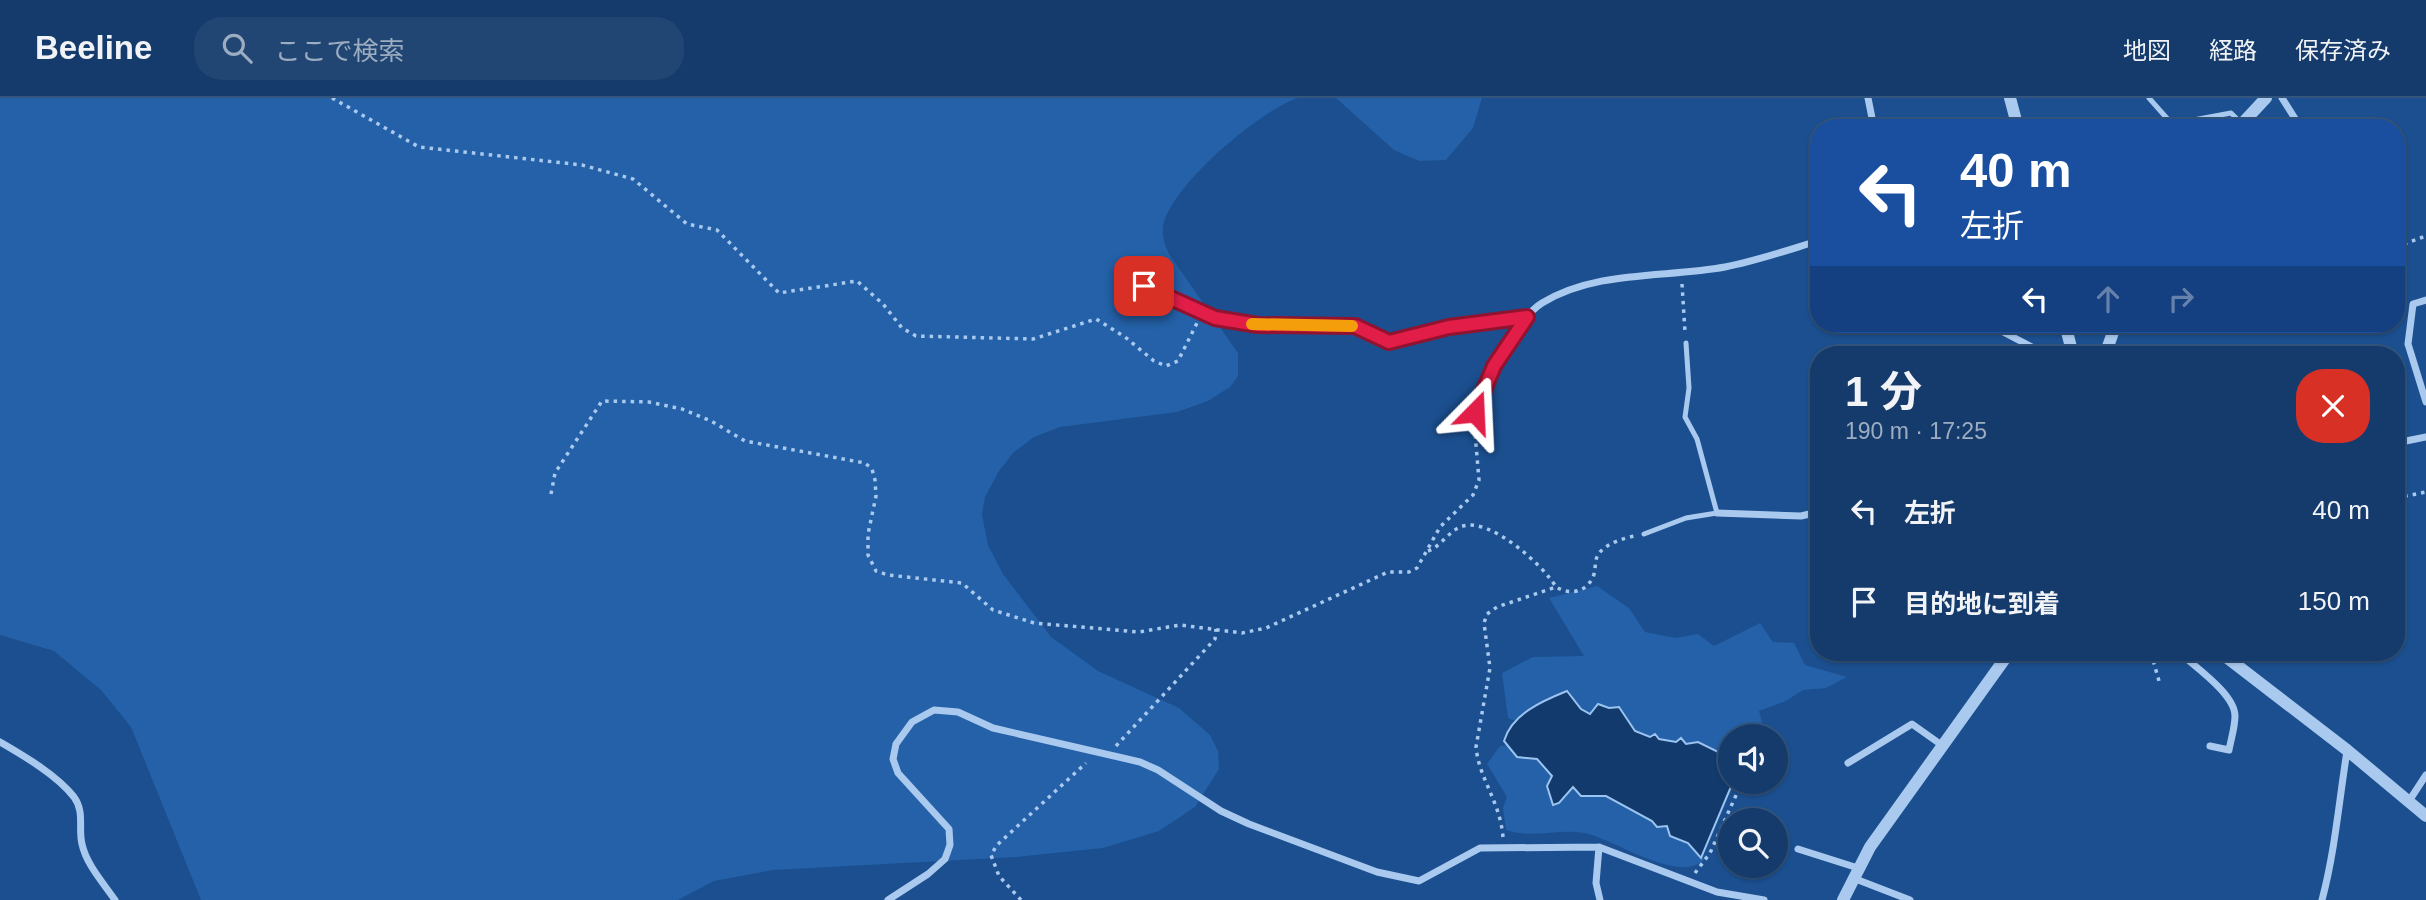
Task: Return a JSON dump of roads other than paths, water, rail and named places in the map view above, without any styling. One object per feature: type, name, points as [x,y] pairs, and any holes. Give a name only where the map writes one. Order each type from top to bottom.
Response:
[{"type":"street","points":[[1868,98],[1872,119]]},
{"type":"street","points":[[2010,98],[2016,119]]},
{"type":"street","points":[[2246,119],[2266,98]]},
{"type":"street","points":[[2282,98],[2295,119]]},
{"type":"street","points":[[1475,412],[1494,366],[1527,317],[1541,304],[1584,285],[1725,267],[1810,243]]},
{"type":"street","points":[[1144,286],[1215,318],[1258,325],[1355,326],[1389,342],[1449,327],[1527,317]]},
{"type":"street","points":[[2426,300],[2413,304],[2408,344],[2426,402]]},
{"type":"street","points":[[2006,333],[2030,346]]},
{"type":"street","points":[[2405,441],[2426,437]]},
{"type":"street","points":[[1717,513],[1801,516],[1810,514]]},
{"type":"street","points":[[1843,900],[1856,873],[2003,661]]},
{"type":"street","points":[[2189,661],[2226,694],[2233,705],[2235,714],[2229,750],[2210,747]]},
{"type":"street","points":[[2231,661],[2347,750],[2426,816]]},
{"type":"street","points":[[888,900],[928,874],[945,859],[950,845],[949,829],[898,773],[893,759],[896,744],[912,722],[934,710],[958,712],[993,728],[1110,754],[1158,770],[1221,811],[1377,872],[1419,880],[1433,875],[1469,852],[1504,847],[1599,847],[1717,892],[1765,900]]},
{"type":"street","points":[[1848,763],[1912,724],[1943,746]]},
{"type":"street","points":[[0,741],[75,798],[81,812],[81,844],[116,900]]},
{"type":"street","points":[[2322,900],[2333,858],[2347,750]]},
{"type":"street","points":[[2409,801],[2426,775]]},
{"type":"street","points":[[1599,847],[1595,883],[1600,900]]},
{"type":"street","points":[[1798,849],[1856,873],[1910,900]]},
{"type":"lane","points":[[2149,98],[2168,119]]},
{"type":"lane","points":[[2199,119],[2231,113],[2235,119]]},
{"type":"lane","points":[[1644,534],[1686,518],[1717,513],[1697,439],[1685,417],[1689,388],[1686,343]]}]
